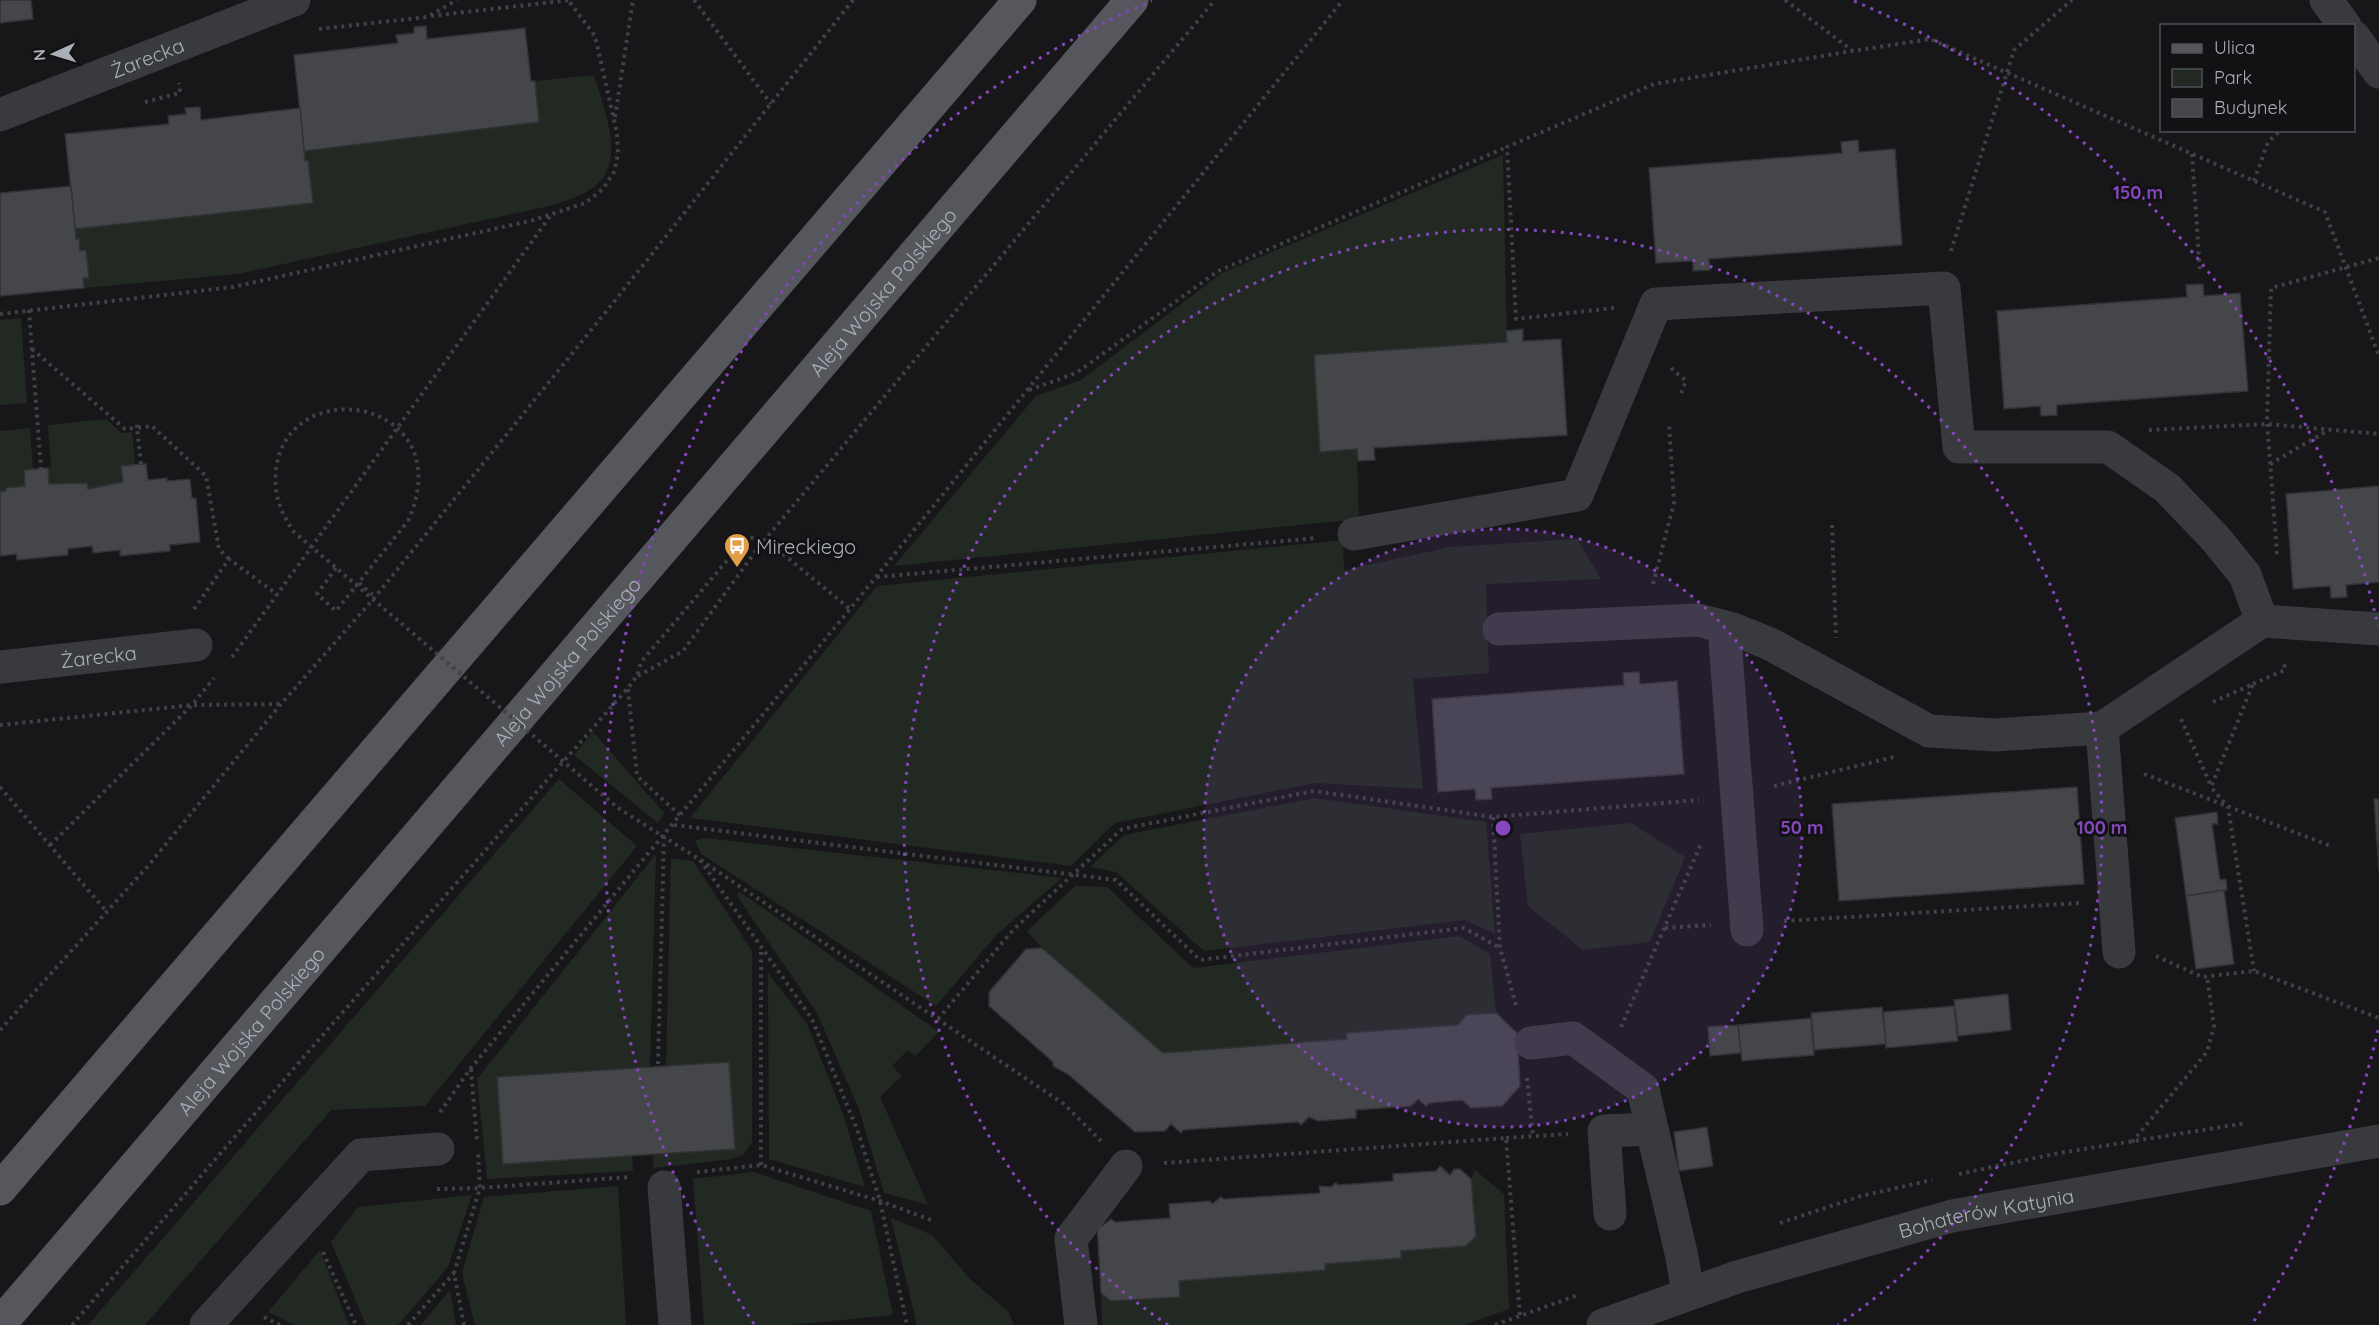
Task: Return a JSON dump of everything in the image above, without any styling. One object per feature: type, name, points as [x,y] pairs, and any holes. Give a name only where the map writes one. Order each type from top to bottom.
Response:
[{"type":"main road","points":[[0,1189],[1020,0]]},
{"type":"main road","name":"Aleja Wojska Polskiego","points":[[0,1324],[1132,0]]},
{"type":"street","name":"Żarecka","points":[[0,115],[294,0]]},
{"type":"street","points":[[2326,0],[2344,24]]},
{"type":"street","points":[[2355,38],[2379,72]]},
{"type":"street","points":[[1354,534],[1577,495],[1656,304],[1944,288],[1959,447],[2108,447],[2167,488],[2215,538],[2245,575],[2262,621]]},
{"type":"street","points":[[1499,629],[1698,620],[1770,644],[1929,731],[1994,735],[2102,728],[2262,621],[2379,629]]},
{"type":"street","points":[[1724,627],[1733,927]]},
{"type":"street","name":"Żarecka","points":[[0,666],[196,645]]},
{"type":"street","points":[[2102,728],[2118,946]]},
{"type":"street","points":[[1526,1044],[1573,1038],[1643,1089],[1682,1257],[1688,1294]]},
{"type":"street","points":[[1610,1214],[1604,1131],[1652,1129]]},
{"type":"street","name":"Bohaterów Katynia","points":[[1603,1325],[1737,1277],[1952,1216],[2379,1141]]},
{"type":"street","points":[[206,1325],[361,1155],[425,1150]]},
{"type":"street","points":[[1081,1325],[1071,1239],[1126,1166]]},
{"type":"street","points":[[664,1179],[675,1325]]},
{"type":"path","points":[[0,314],[233,287],[550,215],[585,203],[603,189],[614,172],[618,154],[614,121],[595,36],[569,0],[427,17]]},
{"type":"path","points":[[614,121],[633,0]]},
{"type":"path","points":[[694,0],[771,104]]},
{"type":"path","points":[[0,1030],[147,867],[281,704],[375,597],[614,303],[854,0]]},
{"type":"path","points":[[637,676],[683,651],[766,540],[1215,0]]},
{"type":"path","points":[[425,1150],[471,1068],[664,837],[1343,0]]},
{"type":"path","points":[[1785,0],[1853,51]]},
{"type":"path","points":[[1949,258],[2014,50],[2072,0]]},
{"type":"path","points":[[1028,390],[1076,372],[1218,271],[1654,84],[1930,39],[2325,212],[2379,356]]},
{"type":"path","points":[[2254,181],[2268,142],[2280,132]]},
{"type":"path","points":[[1507,147],[1516,319],[1656,304]]},
{"type":"path","points":[[2192,154],[2200,272]]},
{"type":"path","points":[[238,650],[550,215]]},
{"type":"path","points":[[2277,556],[2267,424],[2271,288],[2379,258]]},
{"type":"path","points":[[29,310],[41,469]]},
{"type":"path","points":[[32,349],[125,429],[152,426],[206,476],[219,549],[278,595]]},
{"type":"path","points":[[336,568],[317,594],[336,610],[359,583],[408,521],[417,502],[420,480],[417,458],[407,439],[393,424],[377,415],[358,409],[339,409],[320,414],[303,423],[289,437],[279,455],[275,475],[276,496],[282,515],[294,532],[336,568],[618,808],[699,859],[1064,1104],[1126,1166],[1604,1131]]},
{"type":"path","points":[[137,421],[141,464]]},
{"type":"path","points":[[1643,622],[1674,502],[1669,422]]},
{"type":"path","points":[[2108,447],[2146,430],[2267,424],[2379,434]]},
{"type":"path","points":[[2270,464],[2331,430]]},
{"type":"path","points":[[1832,525],[1838,681]]},
{"type":"path","points":[[876,577],[1354,534]]},
{"type":"path","points":[[72,1325],[335,1020],[628,688],[637,676],[641,662],[747,537],[766,540],[850,609]]},
{"type":"path","points":[[196,645],[192,612],[230,559]]},
{"type":"path","points":[[359,583],[375,597]]},
{"type":"path","points":[[2211,702],[2285,670],[2284,652]]},
{"type":"path","points":[[51,845],[192,705],[216,675]]},
{"type":"path","points":[[2211,787],[2253,684]]},
{"type":"path","points":[[628,688],[636,776],[681,816]]},
{"type":"path","points":[[0,725],[192,705],[281,704]]},
{"type":"path","points":[[2179,716],[2211,787],[2228,807],[2254,971]]},
{"type":"path","points":[[1767,787],[1925,750],[1929,731]]},
{"type":"path","points":[[2134,771],[2333,847]]},
{"type":"path","points":[[0,787],[106,911]]},
{"type":"path","points":[[938,1019],[1013,930],[1122,829],[1314,791],[1493,817],[1703,799]]},
{"type":"path","points":[[1493,817],[1500,948],[1526,1044],[1533,1137]]},
{"type":"path","points":[[673,825],[1116,880],[1200,960],[1464,928],[1500,948]]},
{"type":"path","points":[[1605,1062],[1706,834]]},
{"type":"path","points":[[658,1064],[664,837]]},
{"type":"path","points":[[699,859],[812,1019],[858,1132],[880,1201],[907,1325]]},
{"type":"path","points":[[1783,921],[2115,901]]},
{"type":"path","points":[[1665,928],[1733,927]]},
{"type":"path","points":[[2118,946],[2202,977],[2254,971],[2379,1018]]},
{"type":"path","points":[[761,947],[761,1165]]},
{"type":"path","points":[[2132,1142],[2207,1052],[2214,1026],[2207,976]]},
{"type":"path","points":[[408,1325],[454,1273],[480,1188],[471,1068]]},
{"type":"path","points":[[1506,1138],[1520,1316]]},
{"type":"path","points":[[434,1190],[664,1179],[761,1165],[880,1201],[931,1220]]},
{"type":"path","points":[[306,1215],[356,1325]]},
{"type":"path","points":[[454,1273],[464,1325]]},
{"type":"path","points":[[1495,1325],[1585,1292]]},
{"type":"green space","points":[[594,75],[608,121],[611,153],[608,168],[601,181],[579,196],[549,206],[238,274],[84,288],[83,278],[89,277],[86,251],[80,251],[75,229],[313,202],[308,161],[305,161],[304,151],[539,122],[535,81]]},
{"type":"green space","points":[[1503,155],[1507,342],[1321,452],[1357,449],[1359,519],[894,566],[1036,396],[1081,380],[1222,273]]},
{"type":"green space","points":[[21,318],[27,403],[0,405],[0,320]]},
{"type":"green space","points":[[106,419],[122,433],[132,432],[135,465],[123,482],[88,489],[87,483],[49,484],[48,468],[51,467],[48,425]]},
{"type":"green space","points":[[30,428],[33,469],[24,470],[25,486],[0,492],[0,431]]},
{"type":"green space","points":[[1577,539],[1601,579],[1486,584],[1489,673],[1413,679],[1423,789],[1315,783],[1115,823],[1071,866],[690,818],[877,586],[1343,540],[1344,570],[1450,547]]},
{"type":"green space","points":[[593,732],[664,813],[658,823],[574,755]]},
{"type":"green space","points":[[559,779],[637,846],[425,1106],[331,1110],[145,1325],[88,1325]]},
{"type":"green space","points":[[1315,798],[1486,822],[1495,934],[1465,920],[1204,951],[1116,872],[1090,867],[1124,835]]},
{"type":"green space","points":[[1631,823],[1685,857],[1650,942],[1583,950],[1528,906],[1520,834]]},
{"type":"green space","points":[[703,838],[1062,878],[997,934],[936,1006],[701,854],[695,841]]},
{"type":"green space","points":[[656,854],[650,1067],[632,1155],[633,1171],[487,1179],[477,1079]]},
{"type":"green space","points":[[671,858],[693,861],[752,951],[752,1142],[744,1154],[732,1159],[654,1168],[652,1154],[735,1148],[729,1062],[666,1067]]},
{"type":"green space","points":[[1075,886],[1107,887],[1193,968],[1460,936],[1490,954],[1496,1013],[1466,1015],[1458,1025],[1347,1033],[1347,1039],[1163,1053],[1042,948],[1027,931]]},
{"type":"green space","points":[[739,891],[939,1032],[915,1056],[908,1050],[892,1066],[902,1076],[880,1097],[928,1205],[884,1193],[859,1109],[817,1013],[737,896]]},
{"type":"green space","points":[[768,973],[807,1024],[843,1114],[865,1187],[769,1159]]},
{"type":"green space","points":[[1475,1170],[1504,1194],[1509,1309],[1464,1325],[1102,1325],[1101,1293],[1111,1301],[1180,1297],[1179,1281],[1325,1270],[1325,1264],[1401,1258],[1401,1251],[1466,1246],[1476,1236],[1471,1179]]},
{"type":"green space","points":[[754,1172],[871,1211],[893,1315],[790,1325],[704,1325],[693,1179]]},
{"type":"green space","points":[[618,1186],[626,1325],[475,1325],[462,1273],[484,1197]]},
{"type":"green space","points":[[472,1195],[448,1267],[398,1325],[366,1325],[331,1242],[358,1207]]},
{"type":"green space","points":[[891,1218],[932,1235],[970,1279],[1008,1311],[1014,1325],[917,1325]]},
{"type":"green space","points":[[320,1250],[349,1325],[295,1325],[268,1312]]},
{"type":"green space","points":[[450,1290],[456,1325],[421,1325]]},
{"type":"building","points":[[0,0],[31,0],[33,19],[0,23]]},
{"type":"building","points":[[426,26],[427,39],[525,28],[531,81],[535,81],[539,122],[304,151],[294,55],[398,43],[396,35],[414,33],[414,27]]},
{"type":"building","points":[[200,107],[201,120],[300,108],[305,161],[308,161],[313,203],[75,229],[65,134],[169,124],[168,116],[186,114],[185,108]]},
{"type":"building","points":[[1858,140],[1859,152],[1895,149],[1902,245],[1709,259],[1710,270],[1693,271],[1693,261],[1656,263],[1649,168],[1842,153],[1841,142]]},
{"type":"building","points":[[71,186],[76,239],[79,239],[80,251],[86,250],[89,278],[83,278],[84,288],[0,296],[0,193]]},
{"type":"building","points":[[2203,284],[2204,296],[2240,293],[2248,391],[2057,405],[2057,415],[2041,416],[2040,406],[2004,409],[1997,311],[2187,297],[2186,285]]},
{"type":"building","points":[[1523,329],[1523,341],[1561,339],[1567,435],[1374,448],[1375,460],[1358,461],[1357,449],[1320,452],[1314,355],[1507,342],[1506,331]]},
{"type":"building","points":[[146,464],[148,480],[190,479],[192,498],[196,498],[200,542],[170,545],[170,551],[120,556],[120,550],[93,553],[92,546],[68,549],[68,555],[17,560],[16,554],[0,556],[0,492],[6,491],[6,488],[25,486],[24,470],[48,468],[49,484],[87,483],[88,489],[123,482],[121,466]]},
{"type":"building","points":[[2379,486],[2379,582],[2346,585],[2347,597],[2331,598],[2330,586],[2293,589],[2286,494]]},
{"type":"building","points":[[1639,672],[1640,684],[1677,681],[1684,774],[1491,788],[1492,799],[1476,800],[1475,789],[1438,792],[1432,699],[1624,685],[1623,673]]},
{"type":"building","points":[[2077,787],[2084,884],[1839,901],[1832,804]]},
{"type":"building","points":[[2374,799],[2379,799],[2379,871]]},
{"type":"building","points":[[2217,812],[2218,824],[2212,824],[2220,880],[2226,879],[2227,890],[2186,896],[2175,818]]},
{"type":"building","points":[[2224,890],[2234,964],[2196,969],[2186,896]]},
{"type":"building","points":[[1042,948],[1163,1053],[1347,1039],[1346,1033],[1458,1025],[1466,1015],[1496,1013],[1517,1033],[1520,1086],[1502,1106],[1471,1108],[1462,1100],[1429,1103],[1426,1106],[1418,1099],[1411,1106],[1356,1110],[1356,1118],[1318,1121],[1309,1117],[1301,1125],[1298,1122],[1183,1130],[1181,1133],[1171,1124],[1165,1131],[1135,1132],[1069,1075],[1053,1066],[1053,1062],[989,1006],[989,992],[1026,949]]},
{"type":"building","points":[[2008,994],[2011,1030],[1958,1036],[1954,1000]]},
{"type":"building","points":[[1954,1006],[1958,1041],[1886,1048],[1883,1012]]},
{"type":"building","points":[[1882,1007],[1886,1044],[1814,1050],[1811,1013]]},
{"type":"building","points":[[1811,1018],[1814,1055],[1742,1061],[1738,1025]]},
{"type":"building","points":[[1738,1025],[1741,1053],[1710,1056],[1708,1027]]},
{"type":"building","points":[[729,1062],[735,1149],[503,1164],[497,1077]]},
{"type":"building","points":[[1707,1127],[1713,1166],[1679,1171],[1674,1132]]},
{"type":"building","points":[[1440,1166],[1450,1175],[1454,1169],[1460,1169],[1471,1179],[1476,1236],[1466,1246],[1401,1251],[1401,1258],[1325,1264],[1325,1270],[1179,1281],[1180,1297],[1111,1301],[1101,1293],[1097,1225],[1100,1223],[1102,1226],[1111,1219],[1115,1222],[1170,1218],[1169,1204],[1210,1201],[1212,1204],[1221,1197],[1224,1199],[1320,1193],[1319,1186],[1331,1187],[1335,1183],[1339,1185],[1393,1181],[1393,1174],[1436,1171]]},
{"type":"place","name":"Mireckiego","points":[[737,569]]}]
